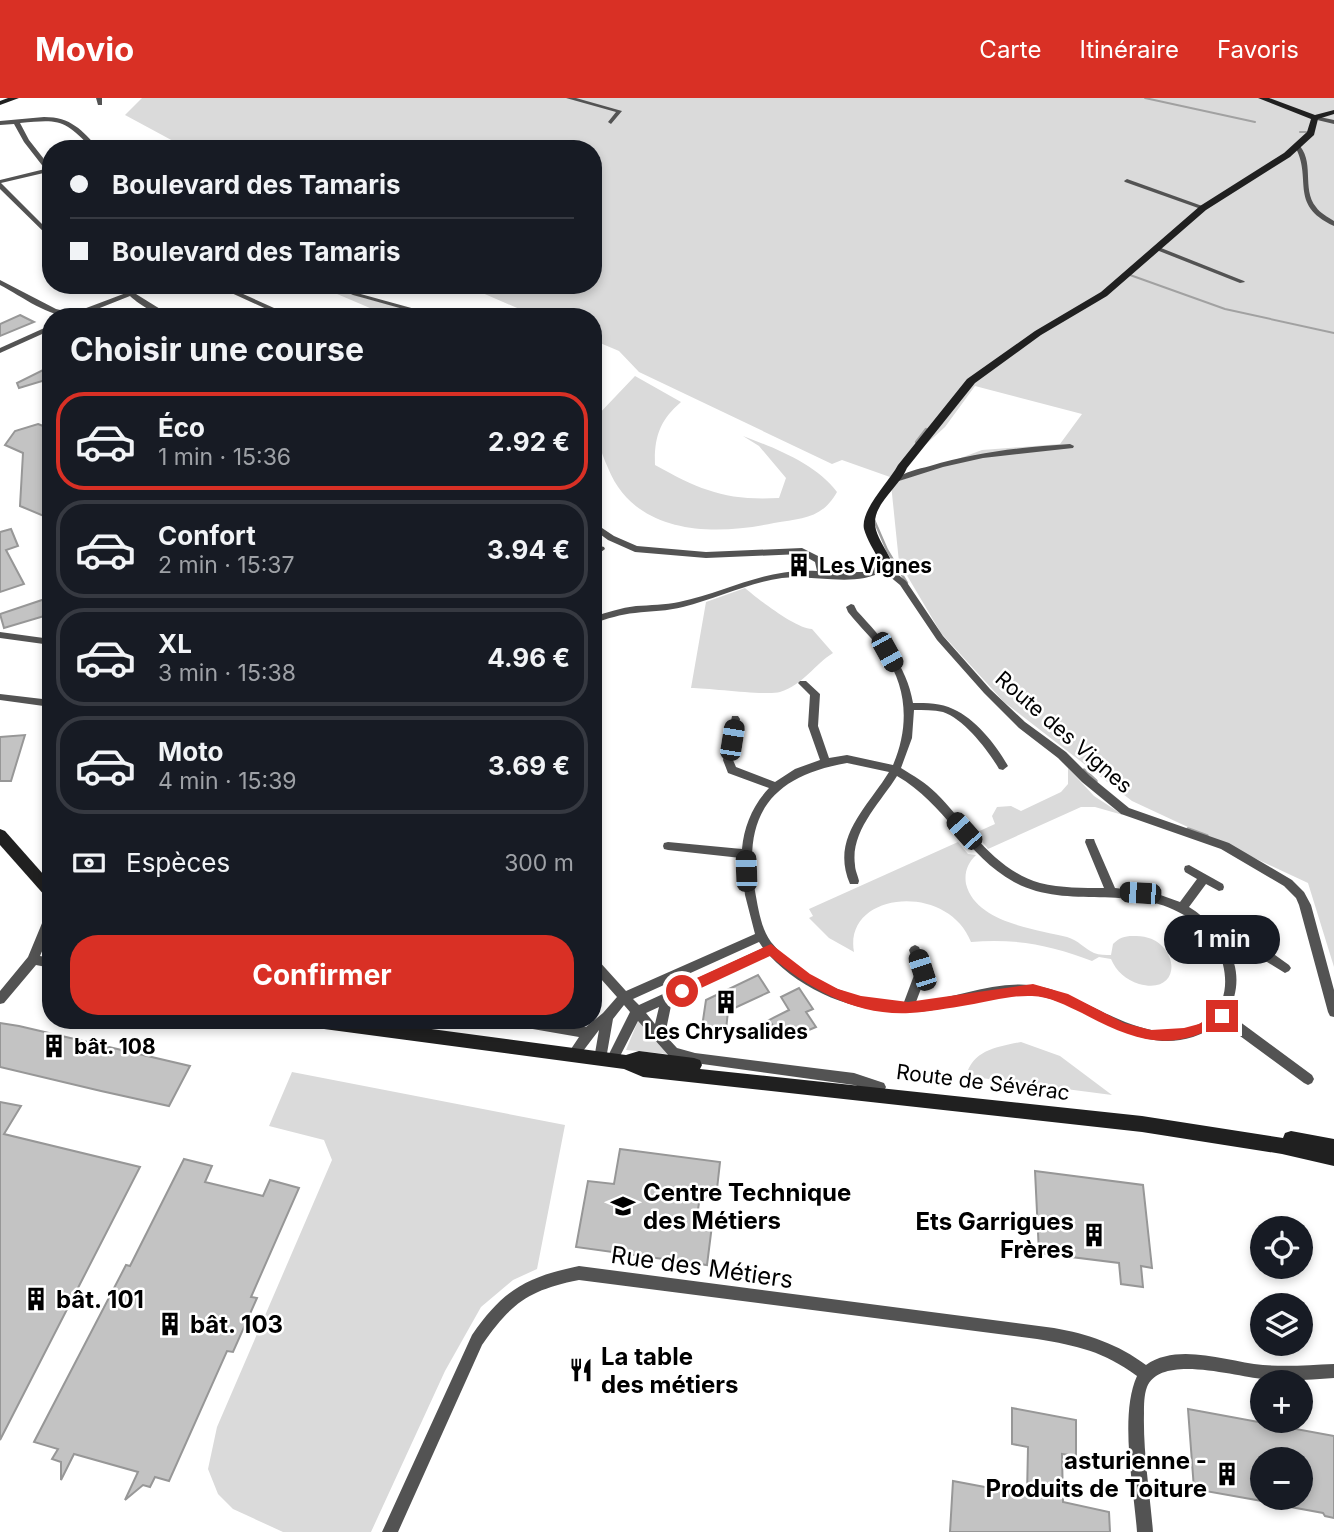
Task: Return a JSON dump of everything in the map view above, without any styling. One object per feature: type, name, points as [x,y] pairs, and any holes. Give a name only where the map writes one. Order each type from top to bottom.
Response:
[{"type":"street","points":[[0,103],[15,98]]},
{"type":"street","points":[[569,98],[619,111],[611,122]]},
{"type":"street","points":[[1262,98],[1315,118],[1334,122]]},
{"type":"street","points":[[1315,118],[1334,112]]},
{"type":"street","points":[[602,617],[623,611],[687,604],[764,577],[822,573],[862,575],[883,567],[885,560],[870,529],[869,519],[876,502],[898,479],[902,467],[971,381],[1038,333],[1104,294],[1203,208],[1287,155],[1311,133],[1315,118]]},
{"type":"street","points":[[0,123],[64,119],[77,127],[88,140]]},
{"type":"street","points":[[16,122],[42,161]]},
{"type":"street","points":[[1297,145],[1307,173],[1308,200],[1320,214],[1334,224]]},
{"type":"street","points":[[42,173],[0,184],[42,228]]},
{"type":"street","points":[[1126,181],[1203,208]]},
{"type":"street","points":[[1156,248],[1242,282]]},
{"type":"street","points":[[0,282],[47,308]]},
{"type":"street","points":[[94,308],[128,294]]},
{"type":"street","points":[[133,294],[155,308]]},
{"type":"street","points":[[238,294],[270,308]]},
{"type":"street","points":[[355,294],[407,308]]},
{"type":"street","points":[[0,351],[42,331]]},
{"type":"street","points":[[898,479],[933,466],[984,454],[1070,446]]},
{"type":"street","points":[[602,531],[626,546],[679,554],[802,551],[819,560],[822,573]]},
{"type":"street","name":"Route des Vignes","points":[[883,567],[903,583],[940,638],[987,691],[1125,811],[1225,846],[1294,889],[1304,905],[1334,1012]]},
{"type":"street","points":[[851,607],[887,652],[903,680],[911,706],[907,736],[895,770],[854,830],[848,869],[854,881]]},
{"type":"street","points":[[0,635],[42,640]]},
{"type":"street","points":[[803,683],[815,694],[813,726],[825,761]]},
{"type":"street","points":[[0,697],[42,703]]},
{"type":"street","points":[[911,706],[935,707],[960,718],[996,755],[1003,766]]},
{"type":"street","points":[[735,719],[729,760],[732,770],[775,786]]},
{"type":"street","points":[[847,759],[895,770],[915,782],[999,867],[1021,880],[1051,890],[1091,894],[1111,891],[1140,893],[1182,908],[1212,931],[1228,958],[1231,975],[1229,998],[1222,1016],[1203,1028],[1184,1034],[1151,1036],[1122,1028],[1064,998],[1033,990],[908,1008],[861,1002],[834,993],[806,978],[771,949],[762,936],[751,901],[745,854],[749,830],[758,805],[775,786],[794,774],[825,761],[847,759]]},
{"type":"street","points":[[0,835],[42,883]]},
{"type":"street","points":[[1090,842],[1111,891]]},
{"type":"street","points":[[668,846],[745,854]]},
{"type":"street","points":[[1189,869],[1219,887]]},
{"type":"street","points":[[1182,908],[1204,878]]},
{"type":"street","points":[[602,1021],[623,998],[762,936]]},
{"type":"street","points":[[0,999],[33,960],[42,938]]},
{"type":"street","points":[[613,1060],[636,1012],[771,949]]},
{"type":"street","points":[[908,1008],[922,970],[915,950]]},
{"type":"street","points":[[1228,958],[1270,950],[1285,968]]},
{"type":"street","points":[[33,960],[42,962]]},
{"type":"street","points":[[602,973],[673,1052],[695,1058],[832,1075],[880,1087]]},
{"type":"street","points":[[659,1036],[666,999]]},
{"type":"street","points":[[1222,1016],[1308,1079]]},
{"type":"street","points":[[607,1017],[613,1060]]},
{"type":"street","name":"Route de Sévérac","points":[[371,1029],[440,1039],[452,1037],[613,1060],[643,1070],[1142,1124],[1334,1155]]},
{"type":"street","name":"Route de Sévérac","points":[[424,1029],[444,1032],[452,1037]]},
{"type":"street","points":[[563,1029],[588,1033]]},
{"type":"street","points":[[573,1055],[593,1029]]},
{"type":"street","name":"Route de Sévérac","points":[[613,1060],[639,1058],[1190,1124],[1334,1147]]},
{"type":"street","name":"Rue des Métiers","points":[[390,1532],[477,1339],[496,1312],[520,1292],[548,1278],[579,1273],[1037,1332],[1097,1342],[1125,1357],[1146,1374]]},
{"type":"street","points":[[1146,1532],[1137,1412],[1140,1387],[1146,1374],[1161,1364],[1187,1362],[1258,1371],[1334,1371]]},
{"type":"shaded area","points":[[142,98],[1334,98],[1334,967],[1308,883],[1132,801],[1004,702],[941,633],[899,562],[891,484],[982,450],[1060,444],[1082,414],[975,386],[945,427],[890,477],[842,460],[832,464],[639,372],[619,351],[602,344],[602,308],[517,308],[485,294],[602,294],[602,140],[171,140],[125,115]]},
{"type":"shaded area","points":[[337,294],[353,294],[403,308],[370,308]]},
{"type":"shaded area","points":[[635,376],[681,402],[663,422],[657,438],[655,465],[714,492],[744,498],[779,498],[786,478],[759,446],[743,436],[806,465],[837,492],[825,508],[794,520],[726,529],[678,526],[637,507],[620,490],[602,452],[602,411]]},
{"type":"shaded area","points":[[745,588],[787,619],[812,629],[833,653],[802,679],[780,692],[691,688],[706,602]]},
{"type":"shaded area","points":[[1068,768],[1094,796],[1123,815],[1095,807],[1081,807],[988,849],[975,833],[995,824],[992,816],[997,807],[1011,806],[1021,811],[1061,792],[1068,784]]},
{"type":"shaded area","points":[[958,842],[968,854],[976,855],[969,865],[966,884],[972,897],[982,908],[1009,922],[1071,938],[1100,955],[1111,955],[1113,944],[1127,936],[1148,938],[1160,944],[1168,953],[1170,974],[1165,982],[1154,986],[1139,984],[1122,974],[1111,959],[1099,957],[1092,961],[1047,947],[1017,942],[971,942],[959,922],[941,909],[921,903],[899,902],[880,906],[864,917],[855,932],[854,952],[829,938],[809,918],[813,916],[809,909]]},
{"type":"shaded area","points":[[638,1021],[667,1054],[626,1050]]},
{"type":"shaded area","points":[[1021,1042],[1060,1056],[1112,1095],[966,1076],[969,1067],[980,1055],[995,1048]]},
{"type":"shaded area","points":[[292,1072],[565,1125],[537,1269],[513,1280],[481,1307],[445,1371],[371,1532],[283,1532],[233,1509],[218,1494],[208,1469],[217,1427],[332,1160],[324,1140],[269,1126]]},
{"type":"building","points":[[20,315],[34,322],[0,336],[0,324]]},
{"type":"building","points":[[42,370],[42,381],[19,388],[17,383]]},
{"type":"building","points":[[38,424],[42,426],[42,515],[20,506],[23,453],[5,445],[15,431]]},
{"type":"building","points":[[11,529],[18,546],[6,550],[24,584],[0,592],[0,532]]},
{"type":"building","points":[[42,600],[42,617],[4,628],[0,614]]},
{"type":"building","points":[[25,735],[11,781],[0,781],[0,737]]},
{"type":"building","name":"Les Chrysalides","points":[[758,975],[769,992],[728,1011],[726,1030],[702,1027],[706,1000]]},
{"type":"building","points":[[799,988],[813,1009],[806,1012],[816,1027],[790,1038],[787,1034],[781,1037],[769,1020],[789,1010],[781,997]]},
{"type":"building","name":"bât. 108","points":[[0,1023],[190,1066],[169,1106],[101,1091],[0,1067]]},
{"type":"building","name":"bât. 101","points":[[0,1102],[21,1106],[4,1134],[140,1167],[0,1440]]},
{"type":"building","name":"Centre Technique des Métiers","points":[[620,1149],[720,1162],[716,1198],[700,1196],[696,1223],[712,1225],[707,1265],[576,1247],[588,1181],[614,1184]]},
{"type":"building","name":"bât. 103","points":[[184,1159],[212,1166],[205,1182],[263,1196],[270,1180],[299,1188],[251,1297],[257,1298],[233,1352],[227,1351],[169,1481],[155,1477],[150,1487],[143,1485],[125,1500],[138,1472],[74,1454],[61,1480],[61,1462],[52,1459],[58,1449],[34,1442],[126,1265],[130,1266]]},
{"type":"building","name":"Ets Garrigues Frères","points":[[1035,1171],[1143,1185],[1152,1268],[1141,1266],[1143,1287],[1121,1284],[1119,1263],[1039,1253]]},
{"type":"building","points":[[1012,1408],[1076,1420],[1076,1456],[1062,1454],[1063,1502],[1109,1512],[1110,1532],[950,1532],[953,1481],[1027,1495],[1028,1447],[1012,1444]]},
{"type":"building","name":"asturienne - Produits de Toiture","points":[[1188,1409],[1250,1420],[1250,1433],[1313,1432],[1334,1436],[1334,1518],[1307,1510],[1313,1510],[1313,1447],[1250,1447],[1250,1499],[1194,1489]]},
{"type":"waterway","points":[[1145,98],[1255,122]]},
{"type":"waterway","points":[[1300,132],[1308,132]]},
{"type":"waterway","points":[[1130,275],[1225,309],[1334,333]]},
{"type":"waterway","points":[[916,442],[926,429]]},
{"type":"waterway","points":[[874,520],[887,550],[907,583]]},
{"type":"waterway","points":[[1084,770],[1096,781]]},
{"type":"waterway","points":[[1188,829],[1207,836]]},
{"type":"place","name":"Les Vignes","points":[[799,565]]},
{"type":"place","name":"Les Chrysalides","points":[[726,1002]]},
{"type":"place","name":"bât. 108","points":[[54,1046]]},
{"type":"place","name":"Centre Technique des Métiers","points":[[623,1206]]},
{"type":"place","name":"Ets Garrigues Frères","points":[[1094,1235]]},
{"type":"place","name":"bât. 101","points":[[36,1299]]},
{"type":"place","name":"bât. 103","points":[[170,1324]]},
{"type":"place","name":"La table des métiers","points":[[581,1370]]},
{"type":"place","name":"asturienne - Produits de Toiture","points":[[1227,1474]]},
{"type":"route","points":[[682,991],[771,949],[806,978],[834,993],[861,1002],[908,1008],[981,995],[1033,990],[1064,998],[1122,1028],[1151,1036],[1184,1034],[1203,1028],[1222,1016]]}]
